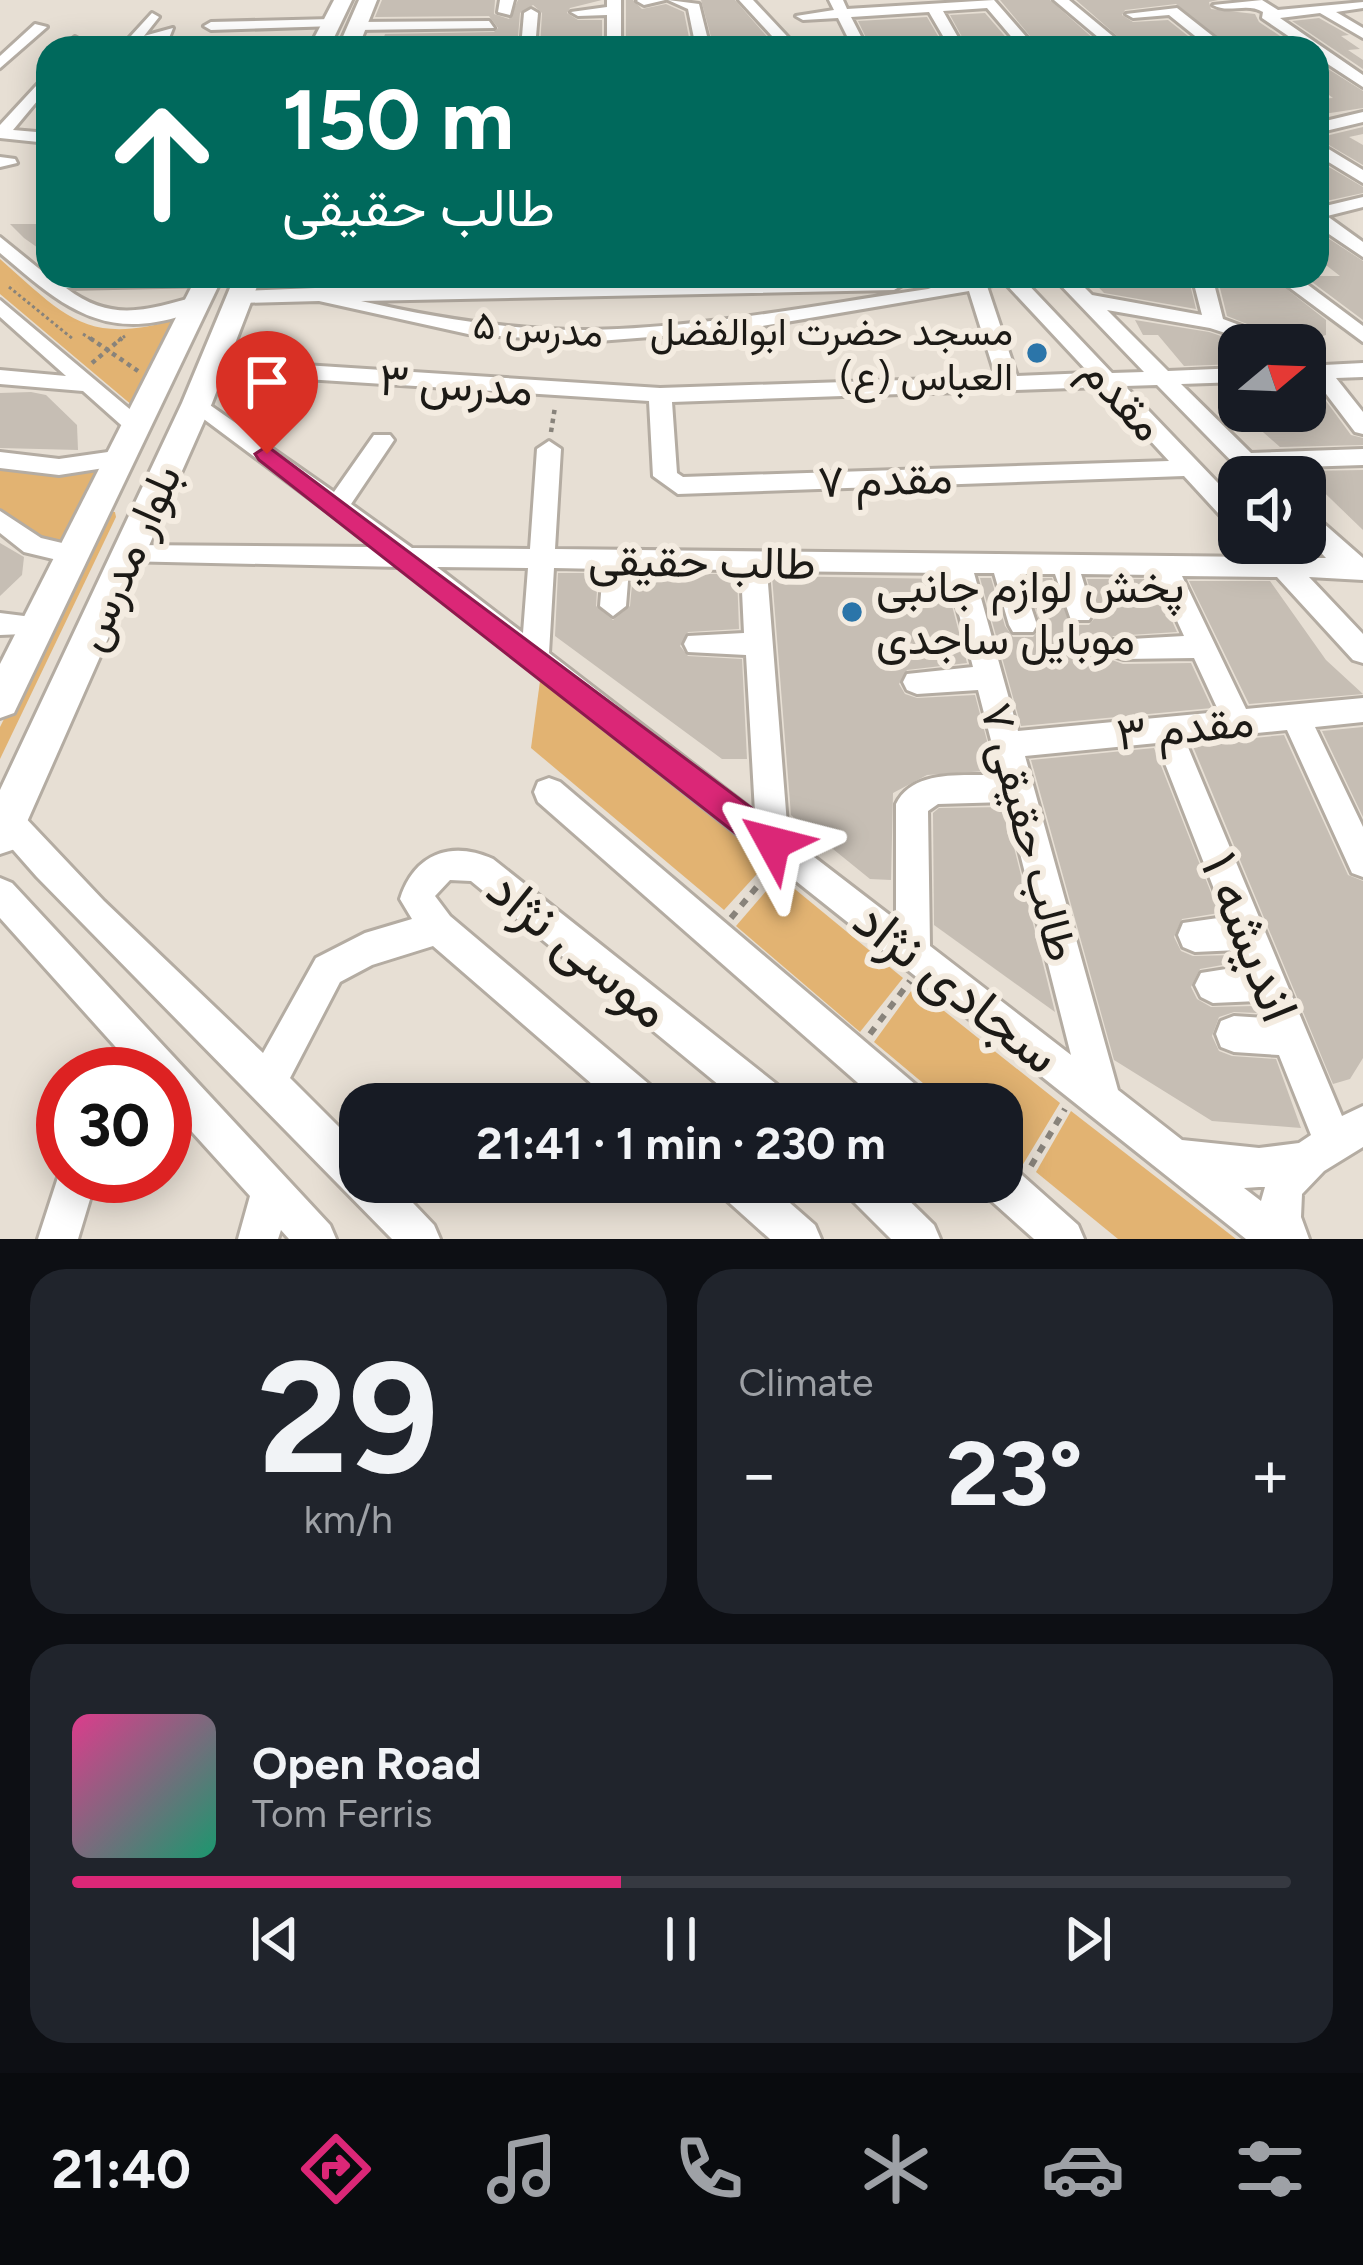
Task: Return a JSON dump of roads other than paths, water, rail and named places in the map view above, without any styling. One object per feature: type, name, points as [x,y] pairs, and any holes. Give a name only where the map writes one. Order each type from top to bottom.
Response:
[{"type":"main road","points":[[325,36],[343,0]]},
{"type":"main road","points":[[353,36],[368,0]]},
{"type":"main road","name":"بلوار مدرس","points":[[0,702],[137,427],[220,288]]},
{"type":"main road","name":"بلوار مدرس","points":[[3,828],[197,403],[212,365],[221,288]]},
{"type":"street","points":[[644,1],[658,0]]},
{"type":"street","points":[[746,0],[780,36]]},
{"type":"street","points":[[787,0],[809,22],[839,7],[988,2],[1018,36]]},
{"type":"street","points":[[1061,0],[1105,36]]},
{"type":"street","points":[[1220,5],[1256,2],[1283,16]]},
{"type":"street","points":[[675,5],[705,32]]},
{"type":"street","points":[[944,5],[950,36]]},
{"type":"street","points":[[1305,36],[1268,15],[1358,5]]},
{"type":"street","points":[[839,7],[854,36]]},
{"type":"street","points":[[1322,9],[1358,39]]},
{"type":"street","points":[[1133,14],[1172,10],[1204,36]]},
{"type":"street","points":[[529,36],[531,13]]},
{"type":"street","points":[[137,36],[152,17]]},
{"type":"street","points":[[578,18],[616,29]]},
{"type":"street","points":[[211,26],[331,23]]},
{"type":"street","points":[[357,26],[489,25]]},
{"type":"street","points":[[13,86],[0,64],[40,27]]},
{"type":"street","points":[[924,31],[946,30]]},
{"type":"street","points":[[165,36],[168,31]]},
{"type":"street","points":[[1329,53],[1363,82]]},
{"type":"street","points":[[1,133],[36,94]]},
{"type":"street","points":[[1329,125],[1363,117]]},
{"type":"street","points":[[1,133],[36,137]]},
{"type":"street","points":[[1329,156],[1363,178]]},
{"type":"street","points":[[1329,212],[1363,202]]},
{"type":"street","points":[[1329,224],[1363,251]]},
{"type":"street","points":[[0,243],[36,271]]},
{"type":"street","points":[[57,288],[86,314],[105,320],[141,320],[216,288]]},
{"type":"street","points":[[244,288],[315,294],[676,288]]},
{"type":"street","name":"مدرس ۵","points":[[315,294],[372,311],[532,335],[627,335],[956,288]]},
{"type":"street","points":[[978,288],[1009,384]]},
{"type":"street","name":"مقدم","points":[[1019,288],[1218,498]]},
{"type":"street","name":"مقدم","points":[[1074,288],[1240,456]]},
{"type":"street","points":[[1205,288],[1214,323]]},
{"type":"street","points":[[1300,288],[1363,336]]},
{"type":"street","points":[[1086,300],[1218,324]]},
{"type":"street","points":[[0,306],[88,377],[137,427]]},
{"type":"street","points":[[0,367],[51,350]]},
{"type":"street","name":"مدرس ۳","points":[[212,365],[557,392],[660,395],[1218,376]]},
{"type":"street","points":[[1326,369],[1363,370]]},
{"type":"street","points":[[0,377],[88,377]]},
{"type":"street","points":[[1326,386],[1363,427]]},
{"type":"street","name":"مقدم ۷","points":[[660,395],[665,476],[678,486],[1190,468]]},
{"type":"street","points":[[197,403],[409,559]]},
{"type":"street","points":[[337,506],[382,440]]},
{"type":"street","points":[[535,657],[549,449]]},
{"type":"street","points":[[1326,461],[1363,457]]},
{"type":"street","points":[[0,460],[59,466],[122,458]]},
{"type":"street","points":[[0,520],[34,544],[74,555]]},
{"type":"street","points":[[1326,541],[1359,572]]},
{"type":"street","name":"طالب حقیقی","points":[[130,554],[1283,567],[1359,572]]},
{"type":"street","name":"سجادی نژاد","points":[[409,559],[1278,1239]]},
{"type":"street","points":[[613,606],[617,560]]},
{"type":"street","points":[[753,562],[779,848]]},
{"type":"street","name":"طالب حقیقی ۷","points":[[958,564],[1018,788],[1090,1092]]},
{"type":"street","points":[[1004,564],[1023,625]]},
{"type":"street","points":[[1280,564],[1363,652]]},
{"type":"street","points":[[1065,565],[1080,613]]},
{"type":"street","points":[[1164,566],[1238,722]]},
{"type":"street","points":[[0,624],[38,626]]},
{"type":"street","points":[[698,644],[759,644]]},
{"type":"street","points":[[1123,648],[1203,647]]},
{"type":"street","points":[[917,682],[989,677]]},
{"type":"street","name":"مقدم ۳","points":[[1007,745],[1363,710]]},
{"type":"street","points":[[1295,716],[1363,862]]},
{"type":"street","name":"اندیشه ۱","points":[[1166,729],[1335,1143]]},
{"type":"street","points":[[919,957],[912,804],[933,791],[1018,788]]},
{"type":"street","points":[[550,792],[886,1083]]},
{"type":"street","points":[[3,828],[269,1079],[339,1153]]},
{"type":"street","name":"موسی نژاد","points":[[619,1083],[438,928],[421,909],[419,886],[440,868],[468,861],[746,1083]]},
{"type":"street","points":[[57,878],[37,877],[9,903],[140,1047]]},
{"type":"street","name":"موسی نژاد","points":[[269,1079],[328,970],[365,950],[438,928]]},
{"type":"street","points":[[1195,935],[1248,932]]},
{"type":"street","points":[[1213,985],[1268,983]]},
{"type":"street","points":[[1234,1034],[1290,1037]]},
{"type":"street","points":[[192,1104],[316,1239]]},
{"type":"street","points":[[1168,1153],[1214,1168],[1245,1170],[1335,1143]]},
{"type":"street","points":[[1289,1239],[1278,1216],[1280,1193],[1291,1173],[1335,1143]]},
{"type":"street","points":[[259,1239],[271,1190]]},
{"type":"street","points":[[1023,1202],[1064,1239]]},
{"type":"street","points":[[58,1239],[69,1203]]},
{"type":"street","points":[[386,1203],[420,1239]]},
{"type":"street","points":[[760,1203],[801,1239]]},
{"type":"street","points":[[883,1203],[920,1239]]},
{"type":"place","name":"مسجد حضرت ابوالفضل العباس (ع)","points":[[1037,353]]},
{"type":"place","name":"پخش لوازم جانبی موبایل ساجدی","points":[[852,612]]}]
